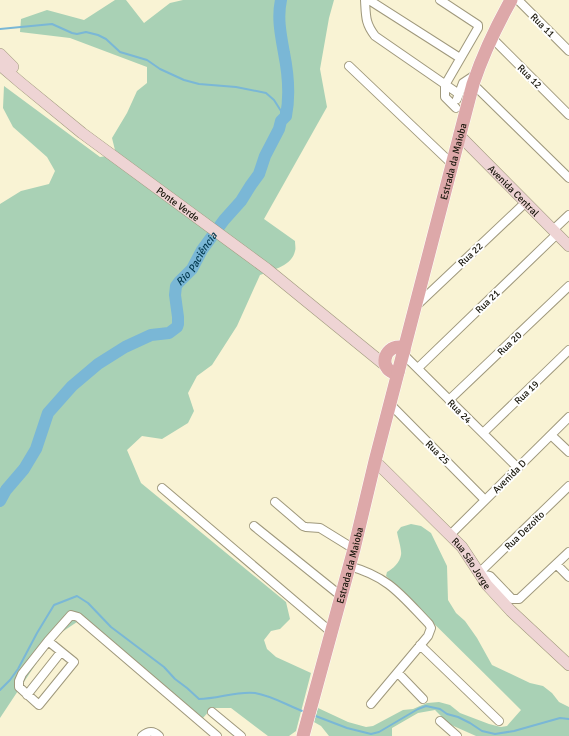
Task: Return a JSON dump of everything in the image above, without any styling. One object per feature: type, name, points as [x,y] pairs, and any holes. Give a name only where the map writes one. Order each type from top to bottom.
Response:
[{"type":"main road","name":"Estrada da Maioba","points":[[303,736],[354,549],[391,399],[391,369],[398,350],[410,327],[459,135],[460,112],[491,37],[511,0]]},
{"type":"main road","name":"Ponte Verde","points":[[0,54],[53,110]]},
{"type":"main road","name":"Ponte Verde","points":[[0,65],[21,84],[82,133],[267,269],[303,297],[359,345],[391,369]]},
{"type":"main road","name":"Avenida Central","points":[[459,135],[569,246]]},
{"type":"main road","name":"Ponte Verde","points":[[359,345],[377,350],[398,350]]},
{"type":"main road","name":"Rua São Jorge","points":[[375,461],[450,535],[470,558],[487,585],[569,665]]},
{"type":"street","points":[[365,0],[366,20],[368,27],[375,36],[459,94]]},
{"type":"street","points":[[370,0],[460,58]]},
{"type":"street","points":[[440,0],[478,25],[478,28],[445,85],[445,97],[460,112]]},
{"type":"street","name":"Rua 11","points":[[518,0],[569,51]]},
{"type":"street","name":"Rua 12","points":[[491,37],[569,115]]},
{"type":"street","points":[[349,66],[451,162]]},
{"type":"street","points":[[460,112],[456,103],[464,82],[474,80],[569,178]]},
{"type":"street","name":"Rua 22","points":[[415,307],[526,202]]},
{"type":"street","name":"Rua 21","points":[[418,368],[555,232],[569,215]]},
{"type":"street","name":"Rua 20","points":[[450,400],[569,286]]},
{"type":"street","name":"Rua 24","points":[[398,350],[518,468]]},
{"type":"street","name":"Rua 19","points":[[483,433],[569,350]]},
{"type":"street","name":"Rua 25","points":[[391,399],[485,500]]},
{"type":"street","name":"Avenida D","points":[[450,535],[569,417]]},
{"type":"street","points":[[551,435],[569,452]]},
{"type":"street","name":"Rua Dezoito","points":[[479,573],[569,486]]},
{"type":"street","points":[[162,488],[331,632]]},
{"type":"street","points":[[275,502],[303,526],[320,528],[354,549]]},
{"type":"street","points":[[254,526],[341,596]]},
{"type":"street","points":[[479,573],[486,574],[494,578],[512,599],[519,600],[569,552]]},
{"type":"street","points":[[556,564],[569,577]]},
{"type":"street","points":[[349,566],[377,576],[392,586],[429,624],[430,631],[420,645],[398,674],[371,704]]},
{"type":"street","points":[[48,641],[74,662],[39,705],[19,687],[19,681],[22,674],[48,641],[71,615],[78,617],[217,736]]},
{"type":"street","points":[[420,645],[499,721]]},
{"type":"street","points":[[27,695],[61,652]]},
{"type":"street","points":[[398,674],[423,700]]},
{"type":"street","points":[[212,712],[241,736]]},
{"type":"street","points":[[440,721],[457,736]]},
{"type":"street","points":[[142,736],[148,731],[152,731],[159,736]]},
{"type":"green space","points":[[115,0],[126,0],[144,23],[170,3],[183,0],[334,0],[329,18],[320,69],[327,107],[264,219],[295,241],[293,256],[281,267],[260,275],[237,326],[212,365],[197,376],[188,393],[194,411],[188,423],[162,439],[142,436],[127,450],[141,483],[286,602],[290,619],[280,629],[271,631],[264,640],[267,649],[276,657],[311,673],[296,731],[289,736],[268,736],[231,708],[212,708],[202,719],[101,631],[83,618],[53,638],[0,718],[0,204],[21,191],[49,184],[55,171],[47,157],[13,127],[3,108],[4,86],[100,157],[115,155],[112,138],[127,113],[137,91],[147,83],[147,67],[70,38],[20,32],[21,19],[47,10],[84,20]]},
{"type":"green space","points":[[411,524],[421,526],[431,533],[447,566],[448,600],[456,613],[465,621],[477,638],[492,665],[530,683],[543,686],[552,693],[559,702],[569,707],[569,736],[476,736],[449,724],[435,710],[418,713],[392,728],[392,736],[329,736],[321,726],[314,722],[318,708],[348,722],[366,727],[373,726],[403,710],[413,709],[427,703],[439,702],[450,705],[460,713],[501,727],[507,726],[521,710],[386,576],[387,572],[396,565],[401,555],[397,532],[401,527]]},
{"type":"waterway","name":"Rio Paciência","points":[[0,501],[6,490],[24,469],[36,449],[48,413],[72,386],[98,364],[125,347],[151,335],[169,333],[177,327],[178,317],[175,295],[176,286],[192,269],[202,250],[224,220],[241,201],[259,174],[265,156],[279,129],[281,121],[286,116],[288,84],[287,68],[280,27],[279,13],[281,0]]},
{"type":"waterway","points":[[0,29],[52,24],[72,33],[77,34],[86,32],[98,35],[106,39],[120,52],[147,60],[160,69],[184,80],[199,84],[236,87],[266,93],[274,100],[281,111],[281,121]]},
{"type":"waterway","points":[[0,690],[18,669],[54,605],[77,596],[88,603],[111,627],[164,667],[175,679],[199,699],[241,693],[255,693],[262,694],[305,712]]},
{"type":"waterway","points":[[313,715],[347,728],[371,734],[379,732],[418,709],[426,706],[440,709],[447,714],[458,717],[470,723],[482,731],[495,734],[514,731],[560,718],[569,719]]}]
